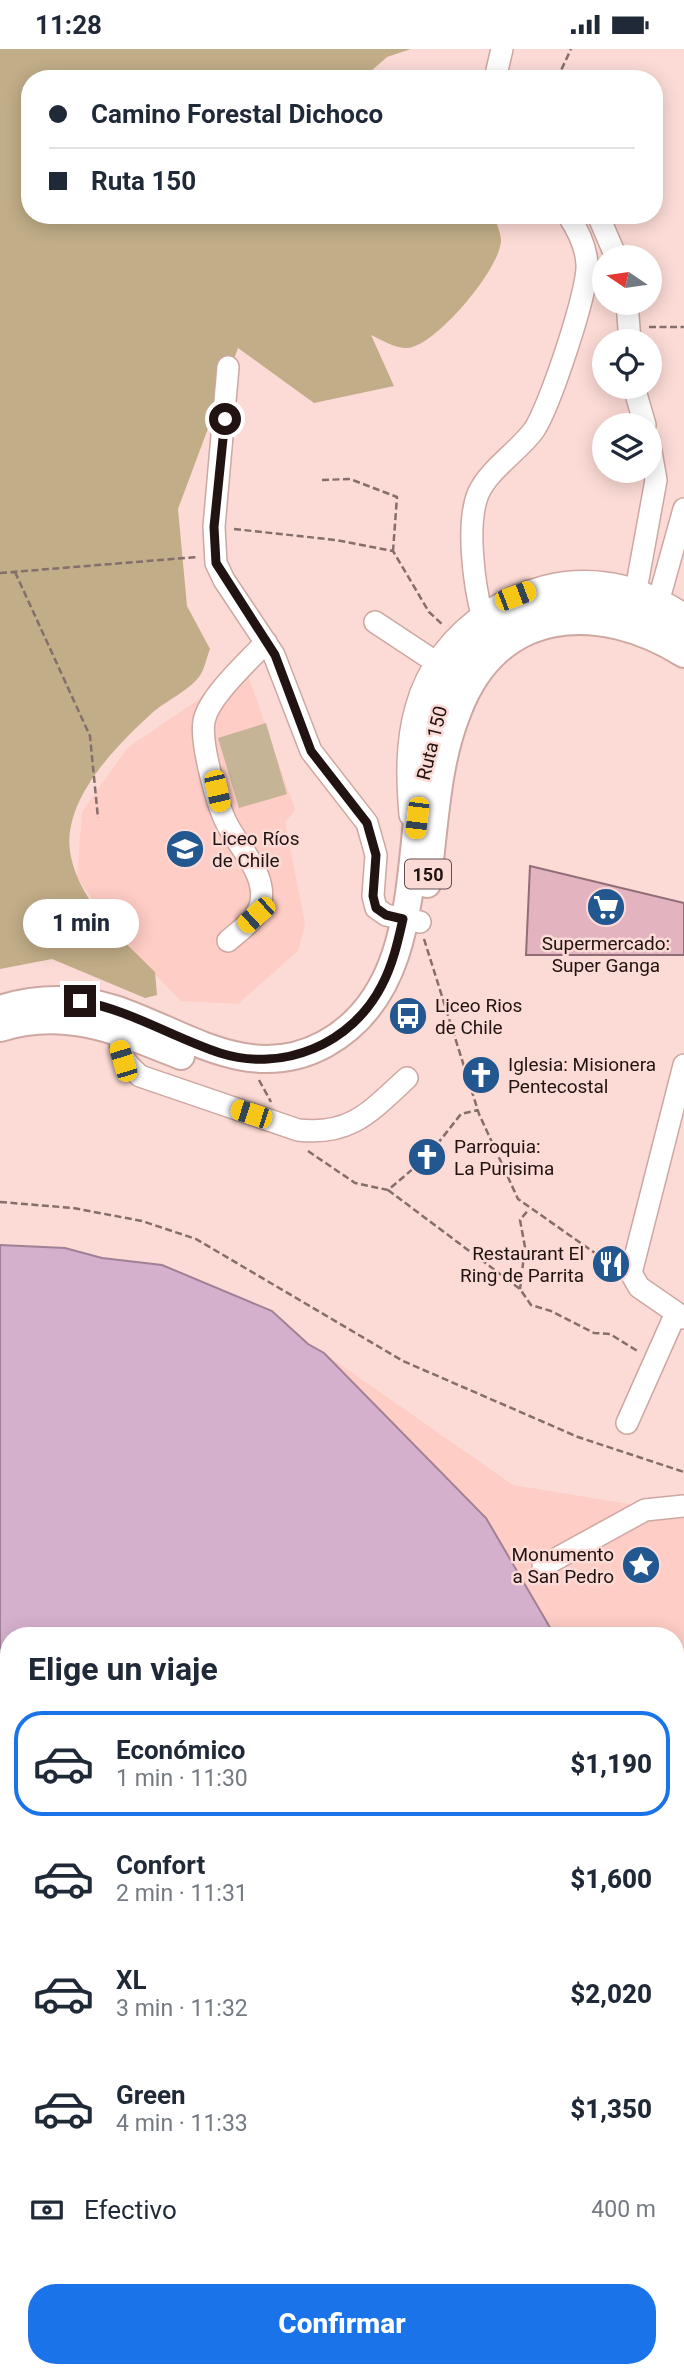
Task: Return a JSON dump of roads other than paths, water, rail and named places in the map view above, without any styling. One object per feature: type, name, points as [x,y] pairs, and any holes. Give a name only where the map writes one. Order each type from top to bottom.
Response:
[{"type":"main road","name":"Ruta 150","points":[[0,1009],[39,1001],[80,1001],[114,1009],[228,1055],[263,1060],[291,1057],[326,1043],[363,1014],[389,971],[412,920],[414,844],[425,759],[434,720],[454,675],[485,638],[527,612],[557,603],[584,600],[608,602],[638,610],[684,633]]},
{"type":"main road","name":"Ruta 150","points":[[0,1028],[29,1020],[68,1019],[121,1032],[206,1066],[257,1078],[284,1077],[312,1069],[339,1055],[364,1034],[386,1009],[403,979],[412,920],[450,734],[466,692],[486,663],[507,645],[532,631],[573,620],[601,621],[633,628],[684,654]]},
{"type":"street","points":[[497,70],[502,49]]},
{"type":"street","points":[[482,615],[474,566],[475,504],[481,488],[533,432],[546,408],[585,289],[586,256],[573,224]]},
{"type":"street","points":[[602,224],[612,245]]},
{"type":"street","points":[[228,367],[214,555],[224,580],[275,655],[311,751],[367,823],[376,855],[374,905],[381,913],[412,920]]},
{"type":"street","points":[[636,590],[655,483]]},
{"type":"street","points":[[659,599],[684,509]]},
{"type":"street","points":[[414,844],[408,784],[411,735],[420,695],[437,663],[457,638],[482,615],[515,596],[559,583],[590,581],[636,590],[659,599],[684,614]]},
{"type":"street","points":[[375,622],[437,663]]},
{"type":"street","points":[[228,941],[256,915],[261,902],[254,871],[220,807],[204,735],[204,719],[214,701],[266,642]]},
{"type":"street","points":[[121,1032],[119,1047],[123,1061],[140,1076],[285,1126],[322,1133],[339,1130],[366,1115],[407,1078]]},
{"type":"street","points":[[627,1423],[654,1361],[680,1315],[639,1287],[632,1278],[684,1065]]},
{"type":"street","points":[[543,1566],[645,1510],[684,1506]]},
{"type":"place","name":"Liceo Ríos de Chile","points":[[185,849]]},
{"type":"place","name":"Supermercado: Super Ganga","points":[[606,907]]},
{"type":"place","name":"Liceo Rios de Chile","points":[[408,1016]]},
{"type":"place","name":"Iglesia: Misionera Pentecostal","points":[[481,1075]]},
{"type":"place","name":"Parroquia: La Purisima","points":[[427,1157]]},
{"type":"place","name":"Restaurant El Ring de Parrita","points":[[611,1264]]},
{"type":"place","name":"Monumento a San Pedro","points":[[641,1565]]}]
